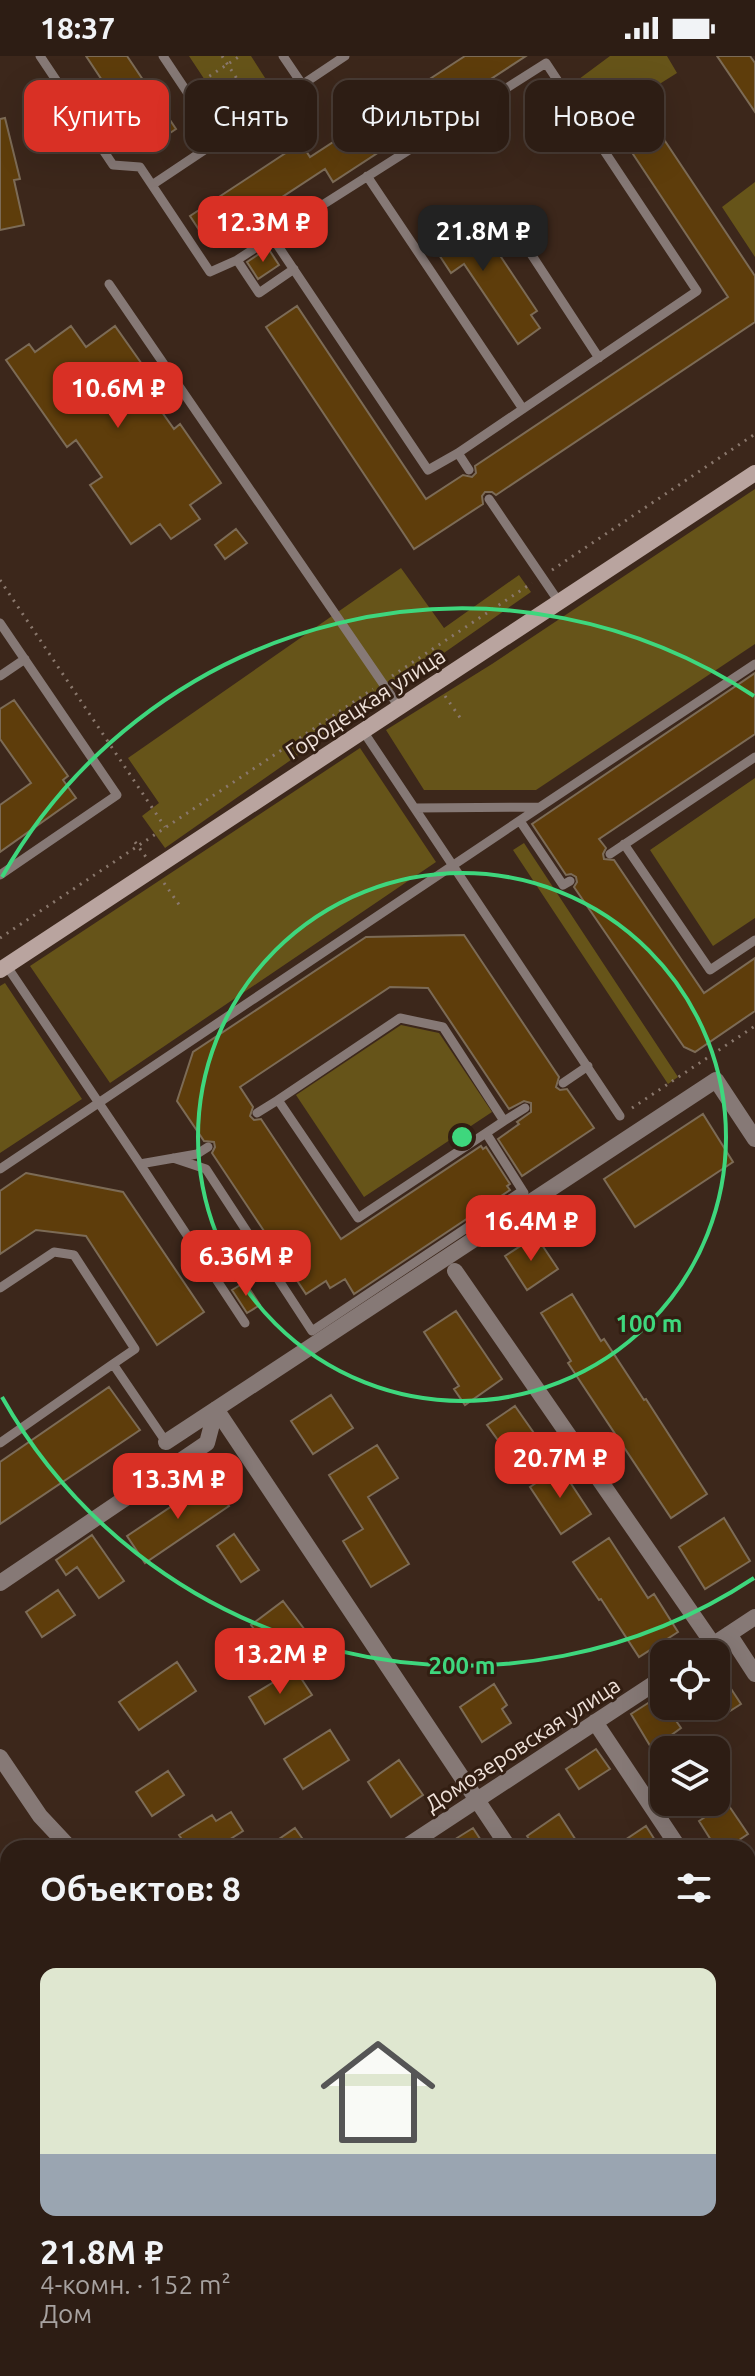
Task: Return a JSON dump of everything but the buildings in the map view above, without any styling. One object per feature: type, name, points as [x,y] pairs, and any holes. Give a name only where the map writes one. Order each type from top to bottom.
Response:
[{"type":"street","name":"Городецкая улица","points":[[3,968],[755,473]]},
{"type":"street","points":[[166,1442],[526,1196],[716,1080],[755,1139]]},
{"type":"street","points":[[455,1271],[710,1640]]},
{"type":"street","points":[[0,1583],[207,1443],[216,1409]]},
{"type":"street","points":[[216,1409],[504,1840]]},
{"type":"street","points":[[719,1640],[755,1617]]},
{"type":"street","points":[[729,1634],[755,1674]]},
{"type":"street","name":"Домозеровская улица","points":[[416,1840],[650,1686]]},
{"type":"street","points":[[595,1722],[674,1840]]},
{"type":"street","points":[[0,1757],[40,1816],[62,1840]]},
{"type":"lane","points":[[40,56],[113,165],[140,167],[210,272],[237,260],[272,237],[367,176],[546,63],[697,291],[458,453],[428,470],[272,237]]},
{"type":"lane","points":[[163,56],[185,89]]},
{"type":"lane","points":[[283,56],[299,80]]},
{"type":"lane","points":[[308,80],[345,56]]},
{"type":"lane","points":[[152,185],[201,152]]},
{"type":"lane","points":[[367,176],[523,409]]},
{"type":"lane","points":[[516,231],[599,358]]},
{"type":"lane","points":[[237,260],[259,293],[294,269]]},
{"type":"lane","points":[[109,284],[399,707]]},
{"type":"lane","points":[[458,453],[469,470]]},
{"type":"lane","points":[[489,499],[559,602]]},
{"type":"lane","points":[[0,623],[117,795],[0,875]]},
{"type":"lane","points":[[0,676],[25,659]]},
{"type":"lane","points":[[0,1169],[755,664]]},
{"type":"lane","points":[[363,731],[620,1116]]},
{"type":"lane","points":[[610,854],[755,757]]},
{"type":"lane","points":[[415,808],[540,807]]},
{"type":"lane","points":[[520,821],[563,885],[570,881]]},
{"type":"lane","points":[[624,844],[710,970],[755,940]]},
{"type":"lane","points":[[3,968],[100,1104],[245,1323]]},
{"type":"lane","points":[[257,1113],[400,1018],[443,1027],[504,1121]]},
{"type":"lane","points":[[563,1083],[588,1066]]},
{"type":"lane","points":[[278,1100],[358,1218],[525,1108]]},
{"type":"lane","points":[[173,1158],[206,1169],[312,1331],[526,1196],[486,1133]]},
{"type":"lane","points":[[140,1164],[197,1154],[208,1147]]},
{"type":"lane","points":[[0,1288],[54,1252],[74,1255],[135,1349],[0,1443]]},
{"type":"lane","points":[[113,1364],[166,1442]]},
{"type":"path","points":[[222,56],[239,80]]},
{"type":"path","points":[[205,80],[240,56]]},
{"type":"path","points":[[0,580],[165,828]]},
{"type":"path","points":[[620,1116],[755,1026]]},
{"type":"shaded area","points":[[189,56],[251,56],[266,80],[205,80]]},
{"type":"shaded area","points":[[610,56],[667,56],[677,73],[664,81],[579,79]]},
{"type":"shaded area","points":[[755,182],[755,257],[722,207]]},
{"type":"shaded area","points":[[755,489],[755,644],[536,790],[424,790],[386,730],[492,664]]},
{"type":"shaded area","points":[[401,568],[444,628],[519,575],[531,592],[165,848],[142,816],[159,803],[128,758]]},
{"type":"shaded area","points":[[360,748],[436,862],[110,1083],[30,966]]},
{"type":"shaded area","points":[[755,778],[755,918],[713,946],[650,850]]},
{"type":"shaded area","points":[[524,843],[678,1077],[668,1084],[513,850]]},
{"type":"shaded area","points":[[5,983],[82,1099],[0,1153],[0,986]]},
{"type":"shaded area","points":[[401,1025],[439,1033],[492,1112],[364,1197],[296,1095]]}]
